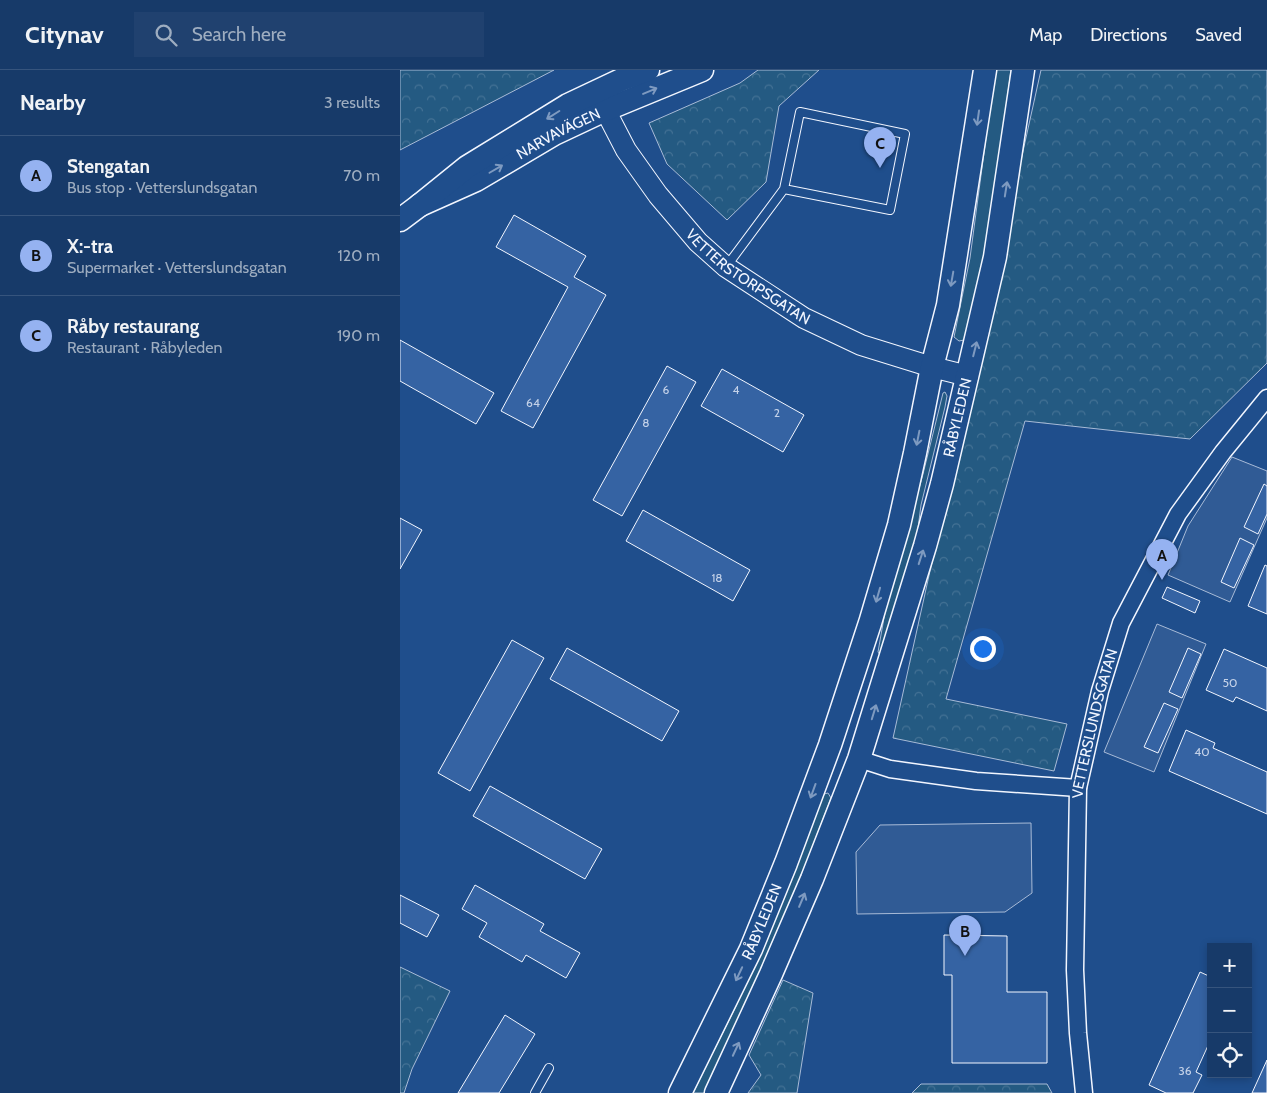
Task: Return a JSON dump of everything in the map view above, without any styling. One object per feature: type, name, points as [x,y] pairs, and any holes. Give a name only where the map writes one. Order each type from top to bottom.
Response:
[{"type":"main road","name":"NARVAVÄGEN","points":[[400,220],[420,205],[476,180],[554,134],[648,70]]},
{"type":"main road","name":"NARVAVÄGEN","points":[[600,101],[702,70]]},
{"type":"main road","name":"RÅBYLEDEN","points":[[680,1093],[751,949],[786,863],[830,745],[870,623],[899,524],[932,367],[948,305],[985,70]]},
{"type":"main road","name":"RÅBYLEDEN","points":[[716,1093],[767,983],[859,759],[925,546],[942,484],[995,257],[1023,70]]},
{"type":"main road","points":[[830,745],[859,759]]},
{"type":"street","name":"VETTERSTORPSGATAN","points":[[600,101],[626,150],[658,195],[698,242],[726,267],[804,318],[861,345],[968,376]]},
{"type":"street","name":"VETTERSLUNDSGATAN","points":[[1084,1093],[1078,1033],[1075,970],[1078,788],[1100,691],[1121,623],[1178,514],[1267,398]]},
{"type":"street","points":[[859,759],[890,769],[976,781],[1078,788]]},
{"type":"lane","points":[[726,267],[784,189],[800,112],[905,134],[890,210],[784,189]]},
{"type":"lane","points":[[535,1093],[549,1068]]},
{"type":"green space","points":[[400,70],[554,70],[400,150]]},
{"type":"green space","points":[[758,70],[819,70],[779,106],[766,182],[727,220],[667,164],[649,123],[740,83]]},
{"type":"green space","points":[[995,70],[1011,70],[981,272],[964,340],[959,341],[954,337],[970,258]]},
{"type":"green space","points":[[1041,70],[1267,70],[1267,363],[1190,439],[1025,421],[946,699],[1067,724],[1054,771],[893,738]]},
{"type":"green space","points":[[945,392],[947,396],[945,407],[921,505],[916,544],[881,656],[878,652],[885,612],[943,393]]},
{"type":"green space","points":[[828,793],[831,798],[798,884],[749,998],[704,1093],[693,1093],[736,1006],[781,903],[824,794]]},
{"type":"green space","points":[[400,967],[450,991],[412,1069],[404,1093],[400,1093]]},
{"type":"green space","points":[[783,980],[813,993],[797,1093],[748,1093],[761,1075],[749,1055]]},
{"type":"green space","points":[[921,1084],[1047,1084],[1052,1093],[912,1093]]},
{"type":"shaded area","points":[[1232,457],[1267,471],[1267,518],[1230,602],[1168,575],[1188,526]]},
{"type":"shaded area","points":[[1157,624],[1206,644],[1154,772],[1104,752]]},
{"type":"shaded area","points":[[1031,823],[1032,893],[1005,912],[857,914],[856,852],[880,825]]},
{"type":"building","points":[[514,215],[586,256],[574,277],[606,295],[533,428],[501,411],[568,287],[496,247]]},
{"type":"building","points":[[400,340],[494,393],[476,424],[400,381]]},
{"type":"building","points":[[667,366],[696,382],[622,516],[593,500]]},
{"type":"building","points":[[722,369],[804,415],[783,452],[701,406]]},
{"type":"building","points":[[1264,484],[1267,486],[1267,514],[1258,534],[1244,527]]},
{"type":"building","points":[[643,510],[750,570],[733,601],[626,541]]},
{"type":"building","points":[[400,518],[422,530],[400,569]]},
{"type":"building","points":[[1240,538],[1254,545],[1234,588],[1221,582]]},
{"type":"building","points":[[1265,565],[1267,566],[1267,614],[1248,606]]},
{"type":"building","points":[[1167,587],[1200,601],[1195,613],[1162,598]]},
{"type":"building","points":[[512,640],[544,658],[470,791],[438,773]]},
{"type":"building","points":[[567,648],[679,711],[662,741],[550,679]]},
{"type":"building","points":[[1188,648],[1201,654],[1182,698],[1169,692]]},
{"type":"building","points":[[1224,649],[1267,668],[1267,711],[1236,697],[1233,702],[1206,690]]},
{"type":"building","points":[[1164,703],[1178,709],[1158,753],[1144,747]]},
{"type":"building","points":[[1186,730],[1215,743],[1213,748],[1267,772],[1267,814],[1169,771]]},
{"type":"building","points":[[490,786],[602,849],[585,879],[473,816]]},
{"type":"building","points":[[475,885],[544,924],[540,931],[580,953],[566,978],[526,955],[522,962],[479,937],[487,923],[462,909]]},
{"type":"building","points":[[400,895],[439,915],[427,937],[400,923]]},
{"type":"building","points":[[944,935],[1007,936],[1007,992],[1047,992],[1047,1063],[952,1063],[952,975],[944,975]]},
{"type":"building","points":[[1200,972],[1207,975],[1207,1048],[1196,1072],[1202,1075],[1193,1093],[1166,1093],[1149,1085]]},
{"type":"building","points":[[505,1015],[535,1034],[499,1093],[458,1093]]},
{"type":"building","points":[[1267,1060],[1267,1093],[1252,1093]]},
{"type":"place","name":"Råby restaurang","points":[[880,168]]},
{"type":"place","name":"Stengatan","points":[[1162,580]]},
{"type":"place","name":"X:-tra","points":[[965,956]]}]
